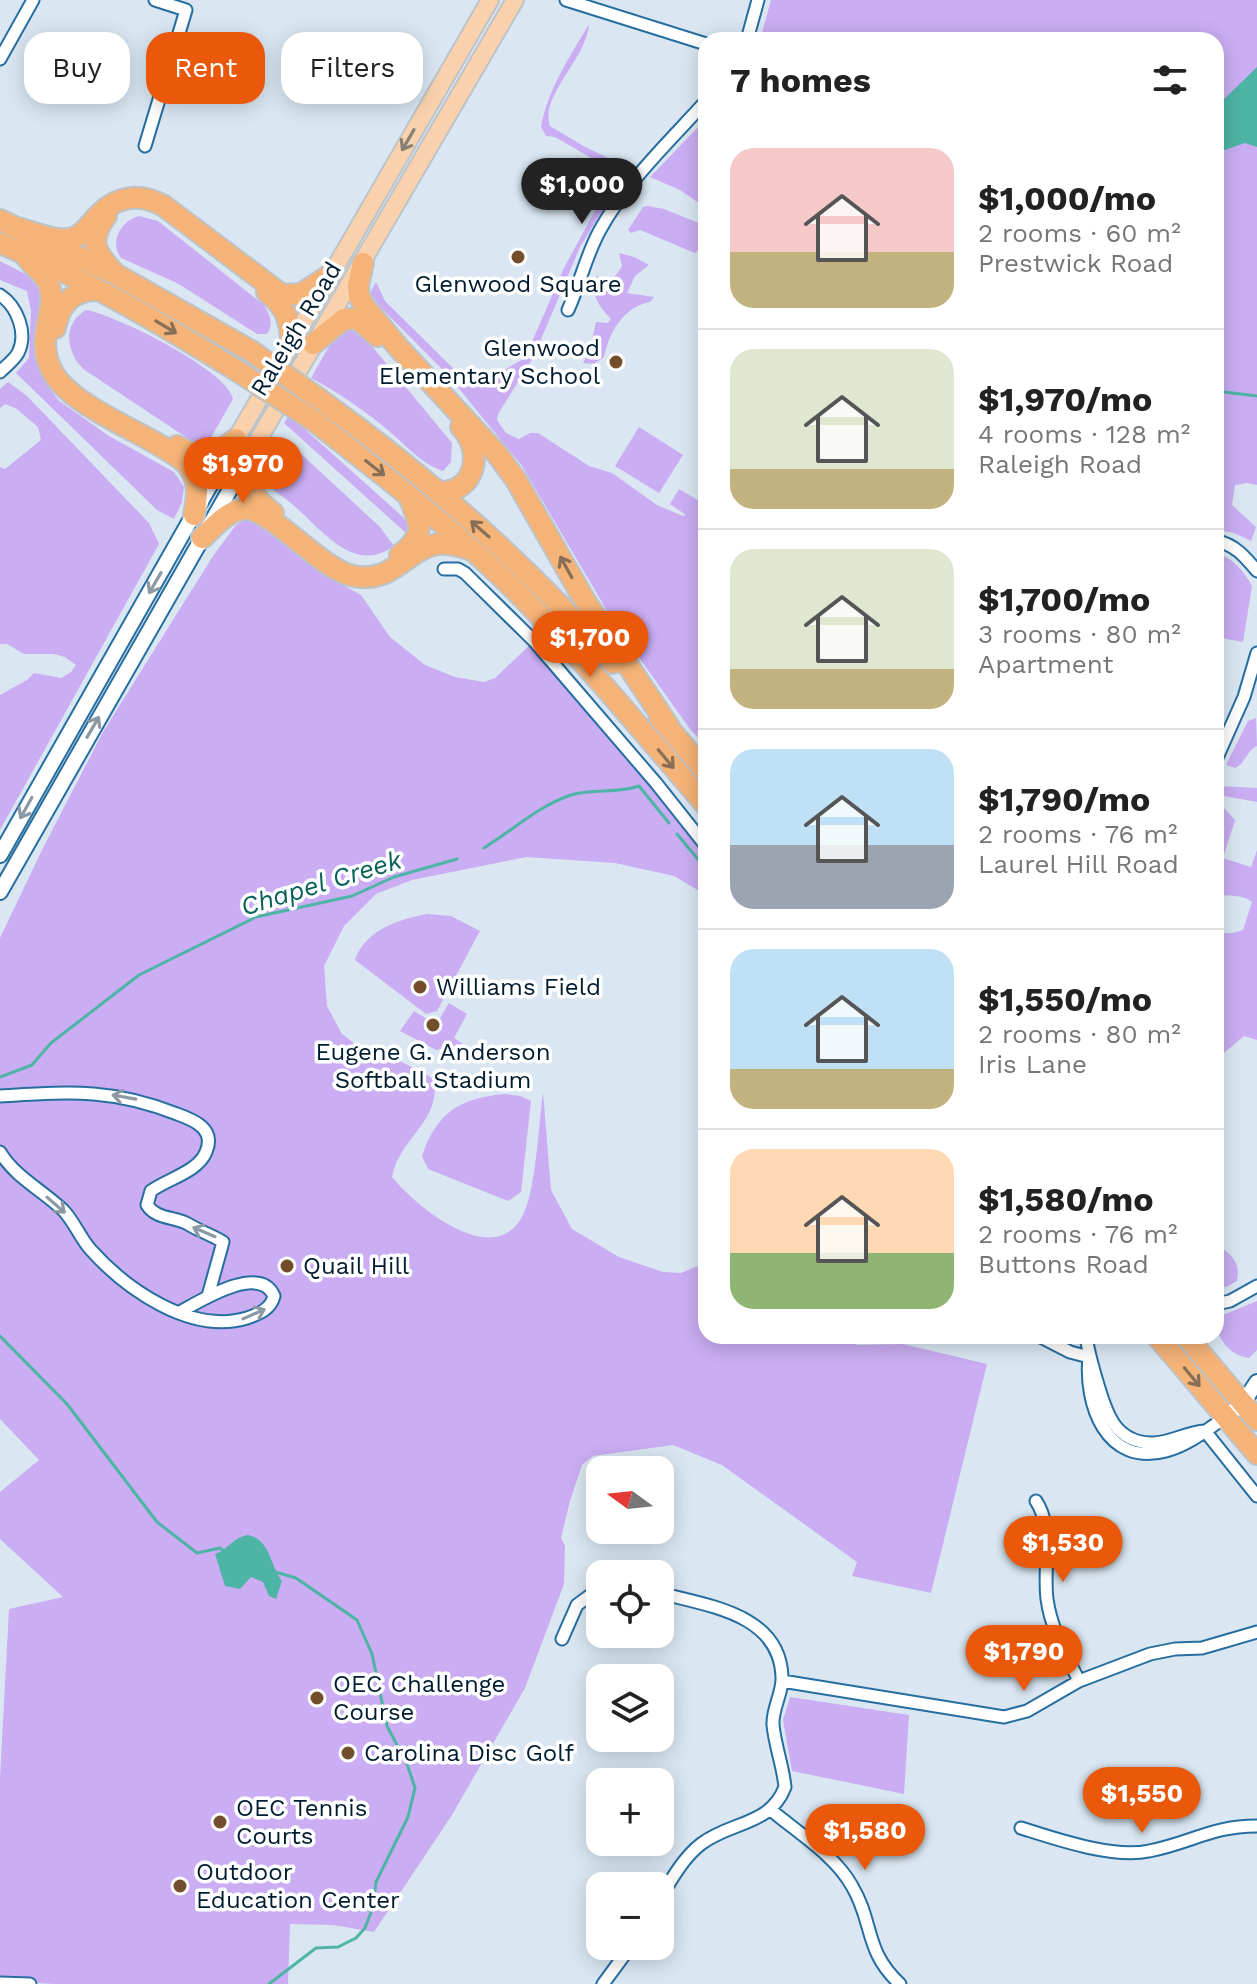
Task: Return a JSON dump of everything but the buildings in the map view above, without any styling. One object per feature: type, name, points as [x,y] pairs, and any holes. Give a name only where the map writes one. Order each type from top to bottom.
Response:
[{"type":"highway","points":[[9,224],[51,237],[73,238],[82,234],[115,202],[127,198],[147,199],[164,206],[282,295],[301,294],[330,275]]},
{"type":"highway","points":[[115,274],[97,252],[95,239],[99,227],[106,216],[117,208],[135,204],[155,210],[278,301],[287,312],[291,341]]},
{"type":"highway","points":[[9,224],[115,274],[251,351],[439,492],[509,554],[590,637],[698,762]]},
{"type":"highway","points":[[0,243],[152,318],[313,420],[408,493],[473,550],[584,663],[698,796]]},
{"type":"highway","points":[[23,252],[31,266],[49,284],[51,296],[43,338],[51,370],[60,382],[85,402],[186,463],[195,475],[198,487],[194,515]]},
{"type":"highway","points":[[363,263],[358,286],[364,306],[497,454],[516,480],[585,601],[669,727]]},
{"type":"highway","points":[[97,290],[81,291],[69,298],[57,320],[55,340],[58,356],[73,381],[193,455],[204,457],[215,454],[236,439]]},
{"type":"highway","points":[[313,344],[336,323],[344,319],[358,319],[467,432],[473,448],[472,474],[456,490],[439,492]]},
{"type":"highway","points":[[250,454],[249,484],[258,501],[335,558],[355,567],[370,569],[384,566],[397,559],[416,541],[420,526],[408,493]]},
{"type":"highway","points":[[202,538],[231,514],[248,509],[266,518],[337,570],[364,577],[392,571],[434,545],[452,544],[473,550]]},
{"type":"highway","points":[[1164,1344],[1257,1454]]},
{"type":"highway","points":[[1193,1344],[1257,1420]]},
{"type":"main road","name":"Raleigh Road","points":[[0,855],[291,341],[490,0]]},
{"type":"main road","name":"Raleigh Road","points":[[0,892],[313,344],[515,0]]},
{"type":"main road","points":[[313,344],[346,270],[347,259],[343,253]]},
{"type":"main road","points":[[1226,1417],[1243,1403],[1257,1382]]},
{"type":"street","points":[[0,59],[33,0]]},
{"type":"street","points":[[145,146],[186,10],[155,0]]},
{"type":"street","points":[[566,0],[698,41]]},
{"type":"street","points":[[749,32],[758,0]]},
{"type":"street","points":[[568,310],[595,239],[625,191],[698,110]]},
{"type":"street","points":[[0,295],[11,304],[21,327],[16,357],[0,372]]},
{"type":"street","points":[[1224,543],[1242,553],[1257,571]]},
{"type":"street","points":[[444,569],[452,568],[465,573],[534,641],[698,836]]},
{"type":"street","points":[[1224,742],[1244,697],[1257,653]]},
{"type":"street","points":[[0,1096],[68,1092],[131,1098],[190,1119],[203,1127],[208,1137],[204,1157],[151,1191],[147,1205],[156,1214],[188,1224],[223,1242],[208,1296]]},
{"type":"street","points":[[0,1152],[8,1166],[65,1212],[88,1247],[115,1275],[180,1312],[215,1322],[236,1321],[267,1309],[274,1296],[269,1287],[253,1283],[225,1288],[180,1312]]},
{"type":"street","points":[[1224,1302],[1257,1286]]},
{"type":"street","points":[[1054,1344],[1089,1357]]},
{"type":"street","points":[[1087,1344],[1107,1415],[1125,1436],[1152,1443],[1188,1432],[1205,1431],[1226,1417]]},
{"type":"street","points":[[1205,1431],[1257,1496]]},
{"type":"street","points":[[1036,1501],[1045,1519],[1045,1580],[1050,1614],[1079,1681]]},
{"type":"street","points":[[674,1597],[734,1615],[764,1631],[780,1657],[782,1681],[773,1725],[785,1787],[771,1810],[702,1843],[674,1878]]},
{"type":"street","points":[[562,1639],[577,1605],[586,1598]]},
{"type":"street","points":[[782,1681],[1004,1717],[1027,1711],[1079,1681],[1150,1654],[1202,1648],[1257,1632]]},
{"type":"street","points":[[771,1810],[813,1844],[850,1882],[860,1900],[880,1963],[900,1984]]},
{"type":"street","points":[[1021,1828],[1102,1849],[1146,1852],[1212,1830],[1257,1826]]},
{"type":"street","points":[[608,1982],[622,1960]]},
{"type":"street","points":[[0,1983],[30,1984]]},
{"type":"shaded area","points":[[771,0],[1257,0],[1257,485],[1235,485],[1232,505],[1256,527],[1251,541],[1224,531],[1224,32],[762,32]]},
{"type":"shaded area","points":[[589,24],[581,50],[551,102],[548,114],[550,126],[625,166],[625,174],[580,247],[534,356],[497,420],[506,433],[519,439],[530,433],[538,433],[589,466],[612,473],[657,505],[683,516],[686,515],[670,504],[679,489],[698,500],[698,738],[613,621],[522,466],[447,374],[370,293],[376,282],[385,301],[473,388],[525,358],[564,268],[616,172],[555,137],[546,136],[541,127],[554,87]]},
{"type":"shaded area","points":[[1257,67],[1257,147],[1245,143],[1224,150],[1224,99]]},
{"type":"shaded area","points":[[698,127],[698,202],[680,190],[650,177]]},
{"type":"shaded area","points":[[643,207],[664,209],[698,223],[698,250],[695,253],[640,230],[631,233],[628,230]]},
{"type":"shaded area","points":[[139,216],[158,221],[264,305],[270,320],[267,334],[257,334],[177,283],[121,258],[116,245],[119,233],[127,222]]},
{"type":"shaded area","points":[[619,253],[649,265],[635,276],[627,293],[654,297],[650,302],[632,309],[619,322],[604,357],[594,364],[583,363],[590,349],[596,322],[608,323],[611,319],[596,299],[594,289],[597,276],[609,278],[617,274],[622,266]]},
{"type":"shaded area","points":[[0,261],[37,280],[44,301],[34,337],[46,383],[58,400],[109,436],[174,472],[184,487],[182,502],[174,519],[157,510],[16,373],[29,358],[31,311],[27,291],[0,280]]},
{"type":"shaded area","points":[[86,310],[120,322],[168,346],[227,387],[233,399],[209,441],[195,443],[83,369],[73,354],[69,338],[73,323]]},
{"type":"shaded area","points":[[346,328],[359,331],[452,443],[451,462],[443,471],[421,459],[351,402],[311,378],[336,334]]},
{"type":"shaded area","points":[[8,382],[27,396],[149,523],[159,544],[0,830],[0,695],[34,673],[61,678],[76,665],[65,657],[24,654],[7,644],[0,644],[0,467],[5,469],[41,440],[38,427],[17,409],[5,404],[0,408],[0,389]]},
{"type":"shaded area","points":[[289,415],[403,517],[408,525],[407,534],[284,423]]},
{"type":"shaded area","points":[[639,427],[683,455],[659,493],[615,466]]},
{"type":"shaded area","points":[[286,440],[380,527],[394,546],[379,554],[351,552],[326,536],[271,487],[262,474],[263,464]]},
{"type":"shaded area","points":[[245,520],[253,521],[324,575],[361,595],[390,637],[425,665],[455,677],[484,682],[495,678],[534,641],[698,836],[698,890],[674,876],[615,863],[526,857],[412,880],[376,894],[344,926],[324,966],[327,1006],[342,1034],[367,1053],[400,1061],[434,1079],[432,1107],[396,1163],[392,1177],[404,1190],[456,1229],[476,1236],[494,1237],[510,1231],[523,1215],[531,1189],[543,1092],[551,1190],[572,1229],[619,1257],[663,1272],[681,1273],[698,1266],[698,1344],[903,1344],[987,1364],[931,1593],[852,1576],[857,1562],[722,1465],[673,1445],[586,1456],[561,1538],[565,1546],[564,1584],[525,1688],[452,1815],[374,1932],[333,1925],[290,1924],[288,1984],[55,1984],[0,1981],[0,1778],[9,1609],[63,1597],[0,1539],[0,1492],[39,1460],[0,1419],[0,938],[103,732],[213,556],[236,525]]},
{"type":"shaded area","points":[[1224,557],[1237,566],[1252,586],[1243,642],[1224,638]]},
{"type":"shaded area","points":[[1256,718],[1257,746],[1239,766],[1226,765],[1248,721]]},
{"type":"shaded area","points":[[1224,786],[1257,788],[1257,802],[1224,796]]},
{"type":"shaded area","points":[[1224,808],[1235,820],[1224,855]]},
{"type":"shaded area","points":[[1257,850],[1257,1040],[1244,1036],[1224,1053],[1224,933],[1243,930],[1252,902],[1224,896],[1224,858],[1251,867]]},
{"type":"shaded area","name":"Williams Field","points":[[428,914],[451,916],[480,931],[437,1011],[426,1014],[355,960],[375,933],[396,922]]},
{"type":"shaded area","name":"Eugene G. Anderson Softball Stadium","points":[[449,1003],[467,1014],[454,1038],[463,1044],[436,1050],[400,1031],[414,1011],[427,1019],[440,1018]]},
{"type":"shaded area","points":[[505,1094],[531,1101],[521,1192],[508,1201],[428,1169],[422,1156],[443,1118],[475,1099]]},
{"type":"shaded area","points":[[1224,1250],[1238,1268],[1237,1281],[1226,1287]]},
{"type":"shaded area","points":[[1257,1301],[1257,1350],[1249,1358],[1235,1353],[1224,1343],[1224,1315]]},
{"type":"shaded area","points":[[248,1535],[265,1547],[282,1581],[276,1599],[269,1596],[263,1582],[251,1577],[240,1589],[225,1586],[215,1554]]},
{"type":"shaded area","points":[[790,1697],[909,1715],[904,1794],[792,1771],[783,1720]]},
{"type":"waterway","name":"Chapel Creek","points":[[1224,392],[1257,396]]},
{"type":"waterway","name":"Chapel Creek","points":[[484,848],[548,805],[571,795],[588,792],[639,786],[669,823]]},
{"type":"waterway","points":[[677,834],[698,859]]},
{"type":"waterway","name":"Chapel Creek","points":[[0,1077],[32,1065],[51,1043],[139,975],[256,917],[352,896],[394,877],[457,859]]},
{"type":"waterway","points":[[0,1336],[67,1404],[157,1522],[197,1553],[220,1548],[225,1552]]},
{"type":"waterway","points":[[269,1984],[316,1948],[338,1947],[356,1938],[365,1928],[373,1907],[376,1882],[408,1817],[415,1788],[407,1764],[387,1726],[372,1654],[357,1620],[296,1578],[272,1571]]},
{"type":"place","name":"Glenwood Square","points":[[518,257]]},
{"type":"place","name":"Glenwood Elementary School","points":[[616,362]]},
{"type":"place","name":"Williams Field","points":[[420,987]]},
{"type":"place","name":"Eugene G. Anderson Softball Stadium","points":[[433,1025]]},
{"type":"place","name":"Quail Hill","points":[[287,1266]]},
{"type":"place","name":"OEC Challenge Course","points":[[317,1698]]},
{"type":"place","name":"Carolina Disc Golf","points":[[348,1753]]},
{"type":"place","name":"OEC Tennis Courts","points":[[220,1822]]},
{"type":"place","name":"Outdoor Education Center","points":[[180,1886]]}]
